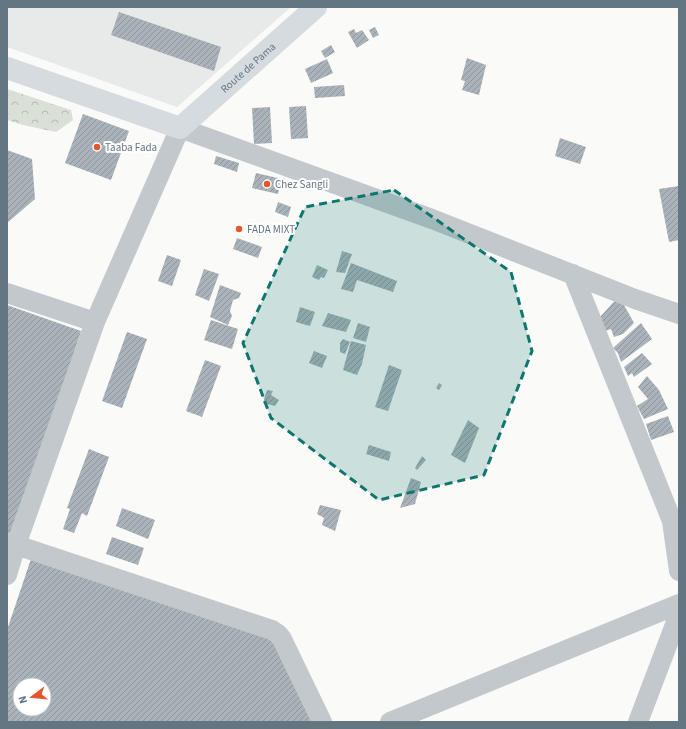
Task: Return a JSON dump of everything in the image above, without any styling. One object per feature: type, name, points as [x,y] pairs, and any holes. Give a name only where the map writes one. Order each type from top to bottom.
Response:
[{"type":"highway","name":"Route de Pama","points":[[180,128],[316,7]]},
{"type":"highway","points":[[7,68],[180,128]]},
{"type":"street","points":[[7,575],[12,544],[95,322],[180,128],[432,219],[635,299],[679,314]]},
{"type":"street","points":[[573,274],[672,521],[679,571]]},
{"type":"street","points":[[7,294],[95,322]]},
{"type":"street","points":[[12,544],[272,630],[282,639],[322,722]]},
{"type":"street","points":[[390,722],[679,604]]},
{"type":"street","points":[[638,722],[679,614]]},
{"type":"highlighted area","points":[[394,190],[511,272],[532,351],[484,475],[379,500],[271,418],[243,343],[305,207]]},
{"type":"shaded area","points":[[7,7],[291,7],[177,107],[7,47]]},
{"type":"green space","points":[[7,89],[71,110],[73,120],[56,132],[7,120]]},
{"type":"building","points":[[119,12],[221,47],[214,71],[111,35]]},
{"type":"building","points":[[375,27],[379,35],[373,38],[369,30]]},
{"type":"building","points":[[354,29],[356,33],[362,30],[369,40],[357,48],[348,32]]},
{"type":"building","points":[[331,45],[335,52],[325,58],[321,51]]},
{"type":"building","points":[[467,58],[486,65],[479,95],[462,90],[465,81],[461,80]]},
{"type":"building","points":[[327,59],[333,73],[311,83],[305,69]]},
{"type":"building","points":[[344,85],[345,96],[315,98],[314,87]]},
{"type":"building","points":[[306,106],[308,138],[291,139],[289,107]]},
{"type":"building","points":[[270,107],[272,143],[254,144],[252,108]]},
{"type":"building","name":"Taaba Fada","points":[[83,114],[129,131],[111,180],[65,163]]},
{"type":"building","points":[[560,138],[586,147],[580,164],[555,156]]},
{"type":"building","points":[[7,150],[32,159],[35,199],[7,223]]},
{"type":"building","points":[[216,156],[239,163],[237,172],[214,164]]},
{"type":"building","name":"Chez Sangli","points":[[256,173],[282,179],[278,194],[252,188]]},
{"type":"building","points":[[679,186],[679,240],[669,242],[659,189]]},
{"type":"building","points":[[278,202],[291,207],[288,217],[275,212]]},
{"type":"building","points":[[237,238],[262,247],[258,258],[233,249]]},
{"type":"building","points":[[342,251],[352,254],[345,273],[336,272]]},
{"type":"building","points":[[167,255],[181,260],[172,286],[158,281]]},
{"type":"building","points":[[351,263],[397,281],[393,292],[357,280],[353,292],[341,289]]},
{"type":"building","points":[[317,265],[328,270],[324,278],[321,277],[319,280],[312,277]]},
{"type":"building","points":[[204,269],[219,274],[209,301],[195,295]]},
{"type":"building","points":[[220,285],[241,293],[239,298],[233,300],[230,311],[232,316],[228,325],[210,317]]},
{"type":"building","points":[[619,296],[634,323],[623,334],[614,337],[611,329],[605,331],[600,317]]},
{"type":"building","points":[[7,305],[81,331],[14,538],[7,535]]},
{"type":"building","points":[[300,307],[315,312],[310,326],[296,322]]},
{"type":"building","points":[[328,313],[351,320],[346,332],[322,326]]},
{"type":"building","points":[[211,320],[238,329],[232,349],[204,340]]},
{"type":"building","points":[[358,323],[370,327],[366,342],[353,338]]},
{"type":"building","points":[[641,323],[652,339],[621,362],[618,353],[613,348]]},
{"type":"building","points":[[127,332],[147,339],[122,408],[102,401]]},
{"type":"building","points":[[343,339],[350,342],[345,354],[340,352],[340,343]]},
{"type":"building","points":[[351,341],[366,345],[362,364],[357,375],[343,370]]},
{"type":"building","points":[[314,351],[327,356],[322,368],[309,363]]},
{"type":"building","points":[[642,353],[652,364],[634,377],[632,373],[628,376],[624,367]]},
{"type":"building","points":[[205,360],[221,366],[202,417],[186,411]]},
{"type":"building","points":[[389,365],[402,370],[388,411],[375,407]]},
{"type":"building","points":[[647,376],[659,390],[668,409],[644,419],[637,406],[648,399],[638,387]]},
{"type":"building","points":[[439,383],[442,385],[439,390],[436,388]]},
{"type":"building","points":[[267,390],[273,391],[271,395],[279,400],[275,406],[263,403]]},
{"type":"building","points":[[668,416],[674,432],[651,440],[646,424]]},
{"type":"building","points":[[468,420],[479,428],[465,463],[451,455]]},
{"type":"building","points":[[369,445],[391,452],[389,461],[366,454]]},
{"type":"building","points":[[89,449],[109,457],[87,516],[82,513],[74,533],[63,529],[70,509],[67,508]]},
{"type":"building","points":[[422,456],[426,460],[417,470],[415,468]]},
{"type":"building","points":[[411,478],[421,482],[415,504],[400,508]]},
{"type":"building","points":[[320,505],[341,510],[335,531],[322,525],[324,518],[317,514]]},
{"type":"building","points":[[122,508],[155,520],[148,539],[116,526]]},
{"type":"building","points":[[112,537],[144,548],[138,565],[106,554]]},
{"type":"building","points":[[31,559],[274,639],[315,722],[7,722],[7,630]]},
{"type":"place","name":"Taaba Fada","points":[[97,147]]},
{"type":"place","name":"Chez Sangli","points":[[267,184]]},
{"type":"place","name":"FADA MIXT","points":[[239,229]]}]
